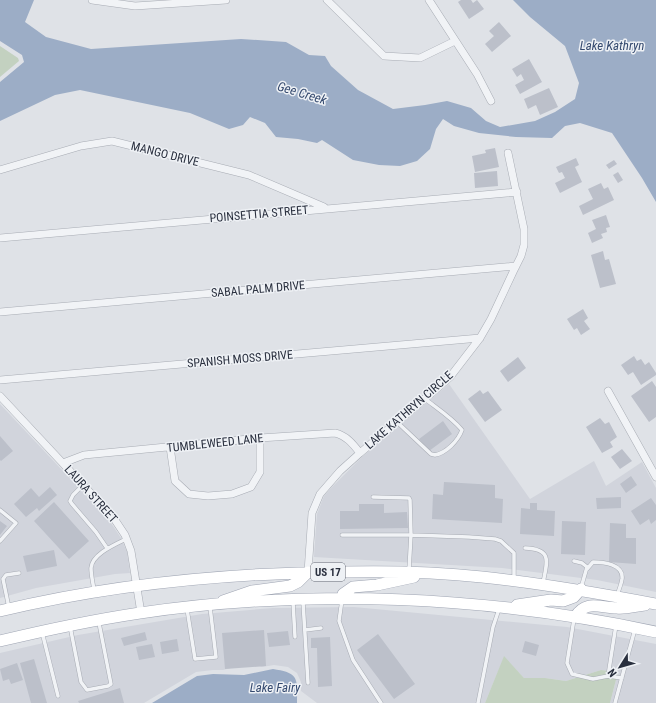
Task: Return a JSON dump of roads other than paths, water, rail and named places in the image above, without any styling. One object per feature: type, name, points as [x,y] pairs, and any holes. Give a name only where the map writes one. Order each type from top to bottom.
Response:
[{"type":"main road","name":"US 17","points":[[3,611],[64,597],[138,586],[238,575],[308,572],[409,573],[481,576],[581,589],[656,604]]},
{"type":"main road","points":[[208,606],[252,592],[290,586],[298,582],[308,572]]},
{"type":"main road","points":[[342,599],[343,594],[353,587],[377,585],[432,574]]},
{"type":"main road","points":[[500,607],[551,600],[563,601],[574,597],[581,589]]},
{"type":"main road","name":"US 17","points":[[0,641],[69,625],[141,613],[208,606],[298,600],[342,599],[500,607],[575,617],[636,627],[656,632]]},
{"type":"main road","points":[[575,617],[579,610],[587,606],[618,608],[656,604]]},
{"type":"street","points":[[92,0],[135,6],[226,0]]},
{"type":"street","points":[[326,0],[384,56],[420,58],[455,41]]},
{"type":"street","points":[[429,0],[477,74],[492,101]]},
{"type":"street","name":"MANGO DRIVE","points":[[0,170],[81,146],[112,141],[249,175],[326,208]]},
{"type":"street","name":"LAKE KATHRYN CIRCLE","points":[[308,572],[312,513],[320,494],[327,485],[360,453],[450,377],[480,338],[491,319],[521,256],[524,245],[524,229],[508,153]]},
{"type":"street","name":"POINSETTIA STREET","points":[[0,238],[517,192]]},
{"type":"street","name":"SABAL PALM DRIVE","points":[[0,312],[516,266]]},
{"type":"street","name":"SPANISH MOSS DRIVE","points":[[0,380],[480,338]]},
{"type":"street","points":[[608,391],[656,477]]},
{"type":"street","name":"LAURA STREET","points":[[0,396],[113,517],[126,538],[131,551],[138,586],[141,613]]},
{"type":"street","name":"TUMBLEWEED LANE","points":[[63,463],[84,455],[260,438],[335,433],[342,434],[360,453]]},
{"type":"street","points":[[170,447],[175,481],[189,494],[208,496],[232,494],[251,487],[260,472],[260,438]]},
{"type":"lane","points":[[397,422],[431,454],[435,455],[443,452],[453,443],[462,430],[451,418],[425,399]]},
{"type":"lane","points":[[83,485],[73,495],[70,501],[96,532],[107,548]]},
{"type":"lane","points":[[373,497],[409,498],[410,500],[411,535],[409,573]]},
{"type":"lane","points":[[0,510],[16,523],[0,541]]},
{"type":"lane","points":[[342,535],[469,537],[501,541],[514,553],[514,580]]},
{"type":"lane","points":[[95,593],[91,566],[95,559],[107,548],[126,538]]},
{"type":"lane","points":[[525,548],[536,548],[542,551],[546,556],[543,584]]},
{"type":"lane","points":[[574,560],[582,563],[587,569]]},
{"type":"lane","points":[[581,589],[587,569],[593,562],[605,562],[613,565],[622,573],[622,579],[617,596]]},
{"type":"lane","points":[[3,611],[3,579],[6,575],[19,573]]},
{"type":"lane","points":[[342,599],[339,620],[353,660],[381,703]]},
{"type":"lane","points":[[298,600],[305,630],[308,683]]},
{"type":"lane","points":[[295,637],[298,600]]},
{"type":"lane","points":[[186,608],[195,659],[216,657],[208,606]]},
{"type":"lane","points":[[478,703],[493,627],[500,607]]},
{"type":"lane","points":[[575,617],[567,663],[572,674],[593,679],[608,676],[622,678]]},
{"type":"lane","points":[[69,625],[81,682],[87,690],[108,686],[111,684],[98,621]]},
{"type":"lane","points":[[608,676],[616,624]]},
{"type":"lane","points":[[615,703],[636,627]]},
{"type":"lane","points":[[305,630],[320,628]]},
{"type":"lane","points":[[42,631],[58,696]]},
{"type":"water","name":"Lake Kathryn","points":[[0,0],[34,0],[25,22],[46,37],[91,49],[241,39],[286,42],[309,55],[325,56],[331,66],[358,90],[393,109],[447,101],[471,108],[486,121],[500,127],[535,121],[555,112],[575,99],[579,83],[565,46],[530,17],[513,0],[656,0],[656,202],[612,133],[580,123],[565,126],[552,138],[516,137],[479,133],[454,126],[443,119],[436,129],[430,149],[417,161],[400,166],[379,165],[353,160],[322,140],[317,143],[298,139],[276,137],[265,123],[250,117],[243,125],[229,129],[190,113],[80,90],[55,95],[0,121],[0,82],[24,62],[22,55],[0,41]]},
{"type":"water","name":"Lake Fairy","points":[[273,669],[288,673],[295,678],[297,683],[297,703],[152,703],[197,676],[213,674],[244,675]]},
{"type":"water label","name":"Gee Creek","points":[[302,93]]}]
